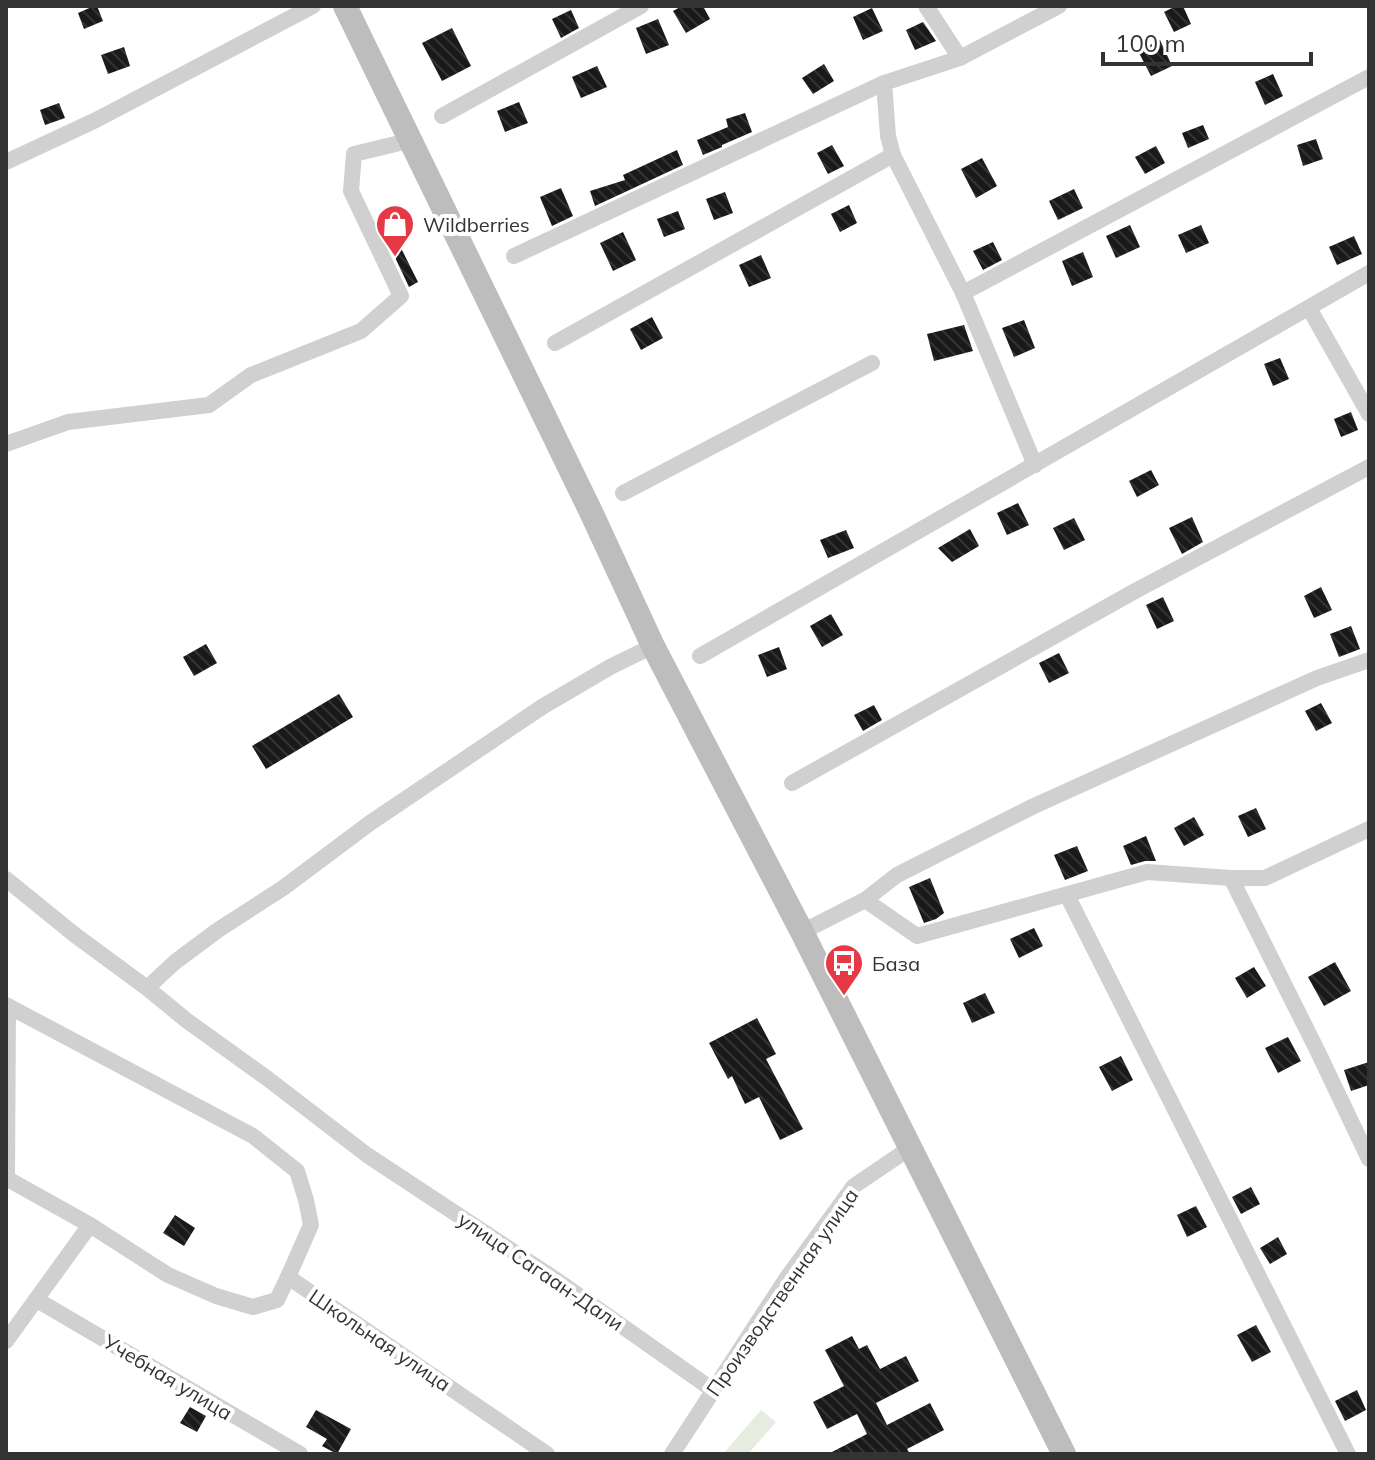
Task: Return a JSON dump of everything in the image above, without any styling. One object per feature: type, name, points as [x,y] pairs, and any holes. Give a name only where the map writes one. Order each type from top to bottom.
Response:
[{"type":"main road","points":[[345,6],[585,499],[653,646],[802,932],[1064,1454]]},
{"type":"street","points":[[6,162],[96,120],[313,6]]},
{"type":"street","points":[[442,116],[641,6]]},
{"type":"street","points":[[926,6],[960,58]]},
{"type":"street","points":[[514,256],[884,83],[960,58],[1059,6]]},
{"type":"street","points":[[963,293],[1369,77]]},
{"type":"street","points":[[884,83],[888,136],[893,155],[963,293],[1035,465]]},
{"type":"street","points":[[6,444],[68,422],[209,405],[251,375],[361,331],[401,296],[351,191],[354,154],[412,140]]},
{"type":"street","points":[[555,343],[893,155]]},
{"type":"street","points":[[700,656],[1369,273]]},
{"type":"street","points":[[1309,308],[1369,414]]},
{"type":"street","points":[[623,493],[872,363]]},
{"type":"street","points":[[792,783],[1137,590],[1369,467]]},
{"type":"street","points":[[147,988],[175,962],[218,930],[283,888],[370,823],[542,707],[653,646]]},
{"type":"street","points":[[802,932],[865,900],[897,875],[1034,806],[1317,678],[1369,660]]},
{"type":"street","points":[[865,900],[917,936],[1147,872],[1265,878],[1369,829]]},
{"type":"street","points":[[1231,878],[1369,1159]]},
{"type":"street","name":"улица Сагаан-Дали","points":[[6,879],[186,1020],[367,1155],[558,1281],[713,1390]]},
{"type":"street","points":[[1067,895],[1348,1454]]},
{"type":"street","points":[[7,1178],[7,1006],[253,1136],[297,1171],[311,1225],[288,1277]]},
{"type":"street","name":"Производственная улица","points":[[672,1454],[786,1279],[854,1186],[910,1148]]},
{"type":"street","name":"Школьная улица","points":[[7,1178],[90,1225],[168,1275],[216,1296],[253,1307],[277,1300],[288,1277],[547,1454]]},
{"type":"street","points":[[6,1341],[90,1225]]},
{"type":"street","name":"Учебная улица","points":[[37,1300],[300,1454]]},
{"type":"shaded area","points":[[761,1410],[776,1422],[748,1454],[723,1454]]},
{"type":"building","points":[[97,6],[103,21],[84,29],[78,13]]},
{"type":"building","points":[[682,6],[703,6],[710,19],[686,33],[673,11]]},
{"type":"building","points":[[1183,6],[1191,24],[1174,32],[1164,12]]},
{"type":"building","points":[[872,8],[883,31],[863,40],[853,17]]},
{"type":"building","points":[[571,10],[579,28],[561,38],[552,19]]},
{"type":"building","points":[[658,19],[669,45],[646,54],[636,28]]},
{"type":"building","points":[[923,22],[936,41],[915,50],[906,30]]},
{"type":"building","points":[[452,28],[471,66],[442,81],[422,43]]},
{"type":"building","points":[[1160,40],[1172,66],[1151,76],[1138,51]]},
{"type":"building","points":[[124,47],[130,66],[108,74],[101,55]]},
{"type":"building","points":[[824,64],[834,81],[813,94],[802,78]]},
{"type":"building","points":[[597,66],[607,87],[581,98],[572,77]]},
{"type":"building","points":[[1273,74],[1283,96],[1265,105],[1255,82]]},
{"type":"building","points":[[519,102],[528,123],[505,132],[497,111]]},
{"type":"building","points":[[59,103],[65,118],[45,125],[40,110]]},
{"type":"building","points":[[745,113],[752,132],[703,155],[697,140],[728,127],[726,119]]},
{"type":"building","points":[[1203,125],[1209,139],[1188,148],[1182,133]]},
{"type":"building","points":[[1316,139],[1323,159],[1303,166],[1297,145]]},
{"type":"building","points":[[832,145],[844,166],[828,174],[817,153]]},
{"type":"building","points":[[1156,146],[1165,163],[1145,174],[1135,157]]},
{"type":"building","points":[[677,150],[683,165],[595,206],[590,191],[625,180],[623,175]]},
{"type":"building","points":[[982,158],[997,186],[976,198],[961,169]]},
{"type":"building","points":[[561,188],[573,216],[552,226],[540,197]]},
{"type":"building","points":[[1074,189],[1083,208],[1058,220],[1049,201]]},
{"type":"building","points":[[725,192],[733,213],[714,220],[706,199]]},
{"type":"building","points":[[849,205],[857,223],[840,232],[831,214]]},
{"type":"building","points":[[678,211],[685,229],[664,237],[657,219]]},
{"type":"building","points":[[1130,225],[1140,247],[1116,258],[1106,236]]},
{"type":"building","points":[[1201,225],[1209,243],[1186,253],[1178,235]]},
{"type":"building","points":[[390,226],[418,282],[409,287],[382,230]]},
{"type":"building","points":[[623,232],[636,260],[613,271],[600,243]]},
{"type":"building","points":[[1354,236],[1362,254],[1337,265],[1329,247]]},
{"type":"building","points":[[993,242],[1002,260],[983,270],[973,251]]},
{"type":"building","points":[[1083,252],[1093,277],[1072,286],[1062,261]]},
{"type":"building","points":[[761,255],[771,278],[749,287],[739,265]]},
{"type":"building","points":[[652,317],[663,338],[641,350],[630,329]]},
{"type":"building","points":[[1024,320],[1035,348],[1014,357],[1002,328]]},
{"type":"building","points":[[964,325],[973,351],[934,361],[927,334]]},
{"type":"building","points":[[1280,358],[1289,379],[1273,386],[1264,364]]},
{"type":"building","points":[[1351,412],[1358,430],[1341,437],[1334,419]]},
{"type":"building","points":[[1151,470],[1159,485],[1137,497],[1129,481]]},
{"type":"building","points":[[1018,503],[1029,525],[1007,535],[997,513]]},
{"type":"building","points":[[1192,517],[1203,542],[1182,554],[1169,528]]},
{"type":"building","points":[[1074,518],[1085,540],[1064,550],[1053,528]]},
{"type":"building","points":[[970,529],[979,546],[952,562],[938,548]]},
{"type":"building","points":[[846,530],[854,548],[828,558],[820,540]]},
{"type":"building","points":[[1321,587],[1332,610],[1314,618],[1304,596]]},
{"type":"building","points":[[1163,597],[1174,621],[1157,629],[1146,605]]},
{"type":"building","points":[[831,614],[843,635],[822,647],[810,626]]},
{"type":"building","points":[[1351,626],[1360,649],[1339,657],[1330,634]]},
{"type":"building","points":[[206,644],[217,663],[194,676],[183,657]]},
{"type":"building","points":[[779,647],[787,669],[767,677],[758,655]]},
{"type":"building","points":[[1059,653],[1069,673],[1049,683],[1039,663]]},
{"type":"building","points":[[339,694],[353,717],[266,769],[252,746]]},
{"type":"building","points":[[1321,703],[1332,723],[1316,731],[1305,711]]},
{"type":"building","points":[[874,705],[882,720],[863,731],[854,715]]},
{"type":"building","points":[[1256,808],[1266,829],[1248,837],[1238,816]]},
{"type":"building","points":[[1194,817],[1204,835],[1184,846],[1174,828]]},
{"type":"building","points":[[1146,836],[1156,861],[1131,865],[1123,846]]},
{"type":"building","points":[[1077,846],[1088,871],[1065,880],[1054,855]]},
{"type":"building","points":[[930,878],[944,913],[924,923],[909,887]]},
{"type":"building","points":[[1034,928],[1043,946],[1019,958],[1010,939]]},
{"type":"building","points":[[1335,962],[1351,991],[1324,1006],[1308,977]]},
{"type":"building","points":[[1254,967],[1266,986],[1247,998],[1235,978]]},
{"type":"building","points":[[985,993],[995,1013],[972,1023],[963,1003]]},
{"type":"building","points":[[757,1018],[776,1054],[766,1059],[803,1129],[780,1140],[759,1097],[745,1104],[732,1076],[728,1079],[709,1043]]},
{"type":"building","points":[[1288,1037],[1301,1061],[1278,1073],[1265,1048]]},
{"type":"building","points":[[1121,1056],[1133,1080],[1112,1091],[1099,1067]]},
{"type":"building","points":[[1369,1062],[1369,1085],[1351,1091],[1344,1070]]},
{"type":"building","points":[[1251,1187],[1260,1204],[1241,1214],[1232,1197]]},
{"type":"building","points":[[1196,1206],[1207,1227],[1187,1237],[1177,1215]]},
{"type":"building","points":[[175,1215],[195,1228],[184,1246],[163,1233]]},
{"type":"building","points":[[1278,1237],[1287,1254],[1270,1264],[1260,1248]]},
{"type":"building","points":[[1256,1325],[1271,1352],[1252,1362],[1237,1335]]},
{"type":"building","points":[[852,1336],[859,1349],[867,1345],[880,1369],[906,1356],[919,1381],[876,1403],[887,1425],[930,1403],[944,1430],[907,1449],[910,1454],[828,1454],[867,1434],[857,1414],[827,1429],[813,1402],[844,1386],[825,1350]]},
{"type":"building","points":[[1357,1390],[1366,1410],[1345,1421],[1335,1401]]},
{"type":"building","points":[[190,1407],[206,1416],[197,1432],[180,1423]]},
{"type":"building","points":[[316,1410],[351,1429],[337,1454],[322,1446],[327,1439],[306,1427]]},
{"type":"place","name":"Wildberries","points":[[395,258]]},
{"type":"place","name":"База","points":[[844,997]]}]
